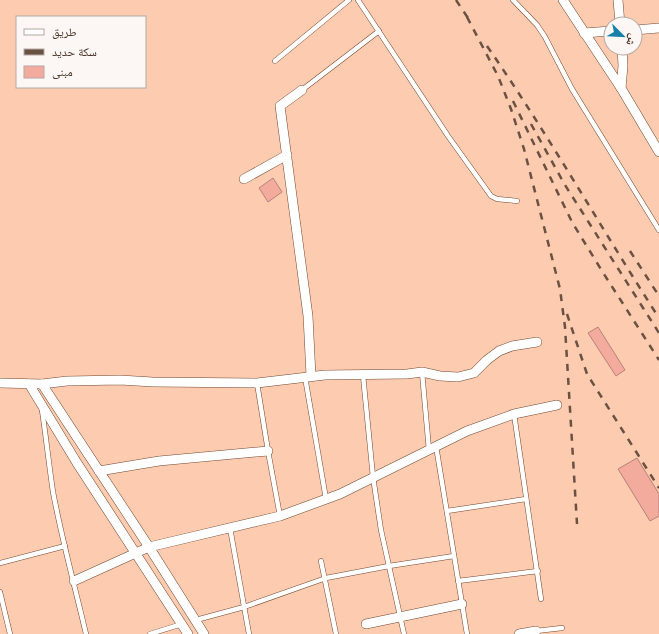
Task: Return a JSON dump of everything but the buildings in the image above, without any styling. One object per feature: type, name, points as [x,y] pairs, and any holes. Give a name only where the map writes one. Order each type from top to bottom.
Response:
[{"type":"street","points":[[563,0],[621,88],[659,152]]},
{"type":"street","points":[[618,0],[619,16]]},
{"type":"street","points":[[643,29],[659,28]]},
{"type":"street","points":[[584,33],[603,32]]},
{"type":"street","points":[[621,88],[622,56]]},
{"type":"street","points":[[302,90],[280,106],[308,316],[308,377]]},
{"type":"street","points":[[244,179],[287,155]]},
{"type":"street","points":[[0,383],[42,384],[67,381],[120,380],[153,382],[257,383],[325,375],[407,374],[422,372],[440,376],[458,377],[468,376],[474,373],[499,351],[512,346],[537,342]]},
{"type":"street","points":[[29,384],[77,463],[188,634]]},
{"type":"street","points":[[42,384],[204,634]]},
{"type":"street","points":[[74,581],[149,547],[280,516],[340,494],[467,431],[514,414],[557,405]]},
{"type":"street","points":[[99,472],[159,461],[268,451]]},
{"type":"street","points":[[366,624],[462,604]]},
{"type":"street","points":[[519,634],[536,632]]},
{"type":"lane","points":[[275,62],[349,0]]},
{"type":"lane","points":[[358,0],[448,136],[491,196],[497,199],[517,201]]},
{"type":"lane","points":[[513,0],[537,25],[545,37],[572,89],[659,230]]},
{"type":"lane","points":[[302,90],[379,31]]},
{"type":"lane","points":[[422,372],[432,448],[447,511],[467,634]]},
{"type":"lane","points":[[363,375],[373,477],[399,617],[404,634]]},
{"type":"lane","points":[[308,377],[326,499]]},
{"type":"lane","points":[[257,383],[280,516]]},
{"type":"lane","points":[[42,406],[54,492],[64,546],[74,581],[86,634]]},
{"type":"lane","points":[[514,414],[541,599]]},
{"type":"lane","points":[[447,511],[526,499]]},
{"type":"lane","points":[[230,528],[249,634]]},
{"type":"lane","points":[[0,563],[64,546]]},
{"type":"lane","points":[[196,620],[244,607],[326,578],[454,556]]},
{"type":"lane","points":[[322,561],[336,634]]},
{"type":"lane","points":[[458,581],[538,571]]},
{"type":"lane","points":[[0,592],[10,634]]},
{"type":"lane","points":[[150,634],[182,624]]},
{"type":"lane","points":[[536,632],[562,628]]},
{"type":"railway","points":[[456,0],[470,21]]},
{"type":"railway","points":[[467,17],[498,76],[511,109],[524,149],[560,289],[565,327],[577,524]]},
{"type":"railway","points":[[487,46],[510,79],[659,318]]},
{"type":"railway","points":[[513,101],[572,222],[659,360]]},
{"type":"railway","points":[[531,124],[565,185],[659,333]]},
{"type":"railway","points":[[630,251],[659,296]]},
{"type":"railway","points":[[567,314],[587,374],[659,488]]}]
